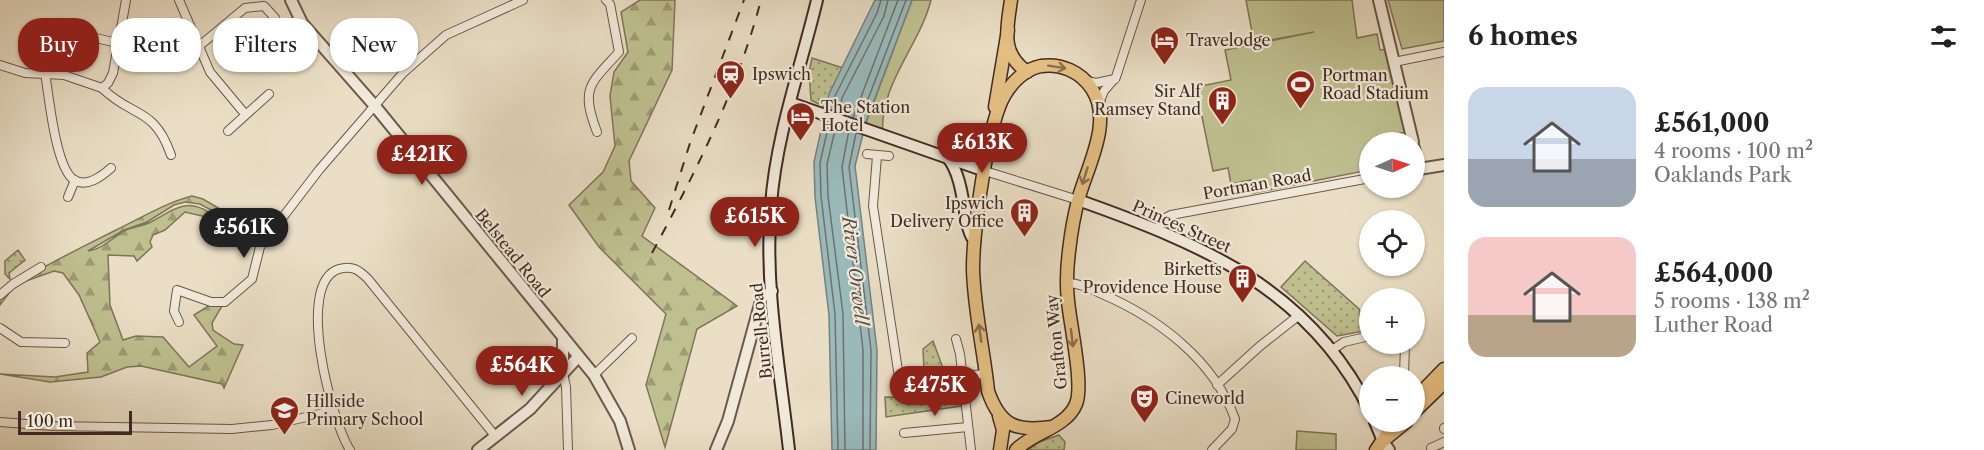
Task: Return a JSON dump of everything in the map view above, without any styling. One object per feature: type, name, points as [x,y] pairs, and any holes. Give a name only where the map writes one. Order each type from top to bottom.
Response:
[{"type":"main road","name":"Belstead Road","points":[[291,0],[302,23],[374,105],[594,375],[620,422],[629,450]]},
{"type":"main road","name":"Burrell Road","points":[[789,450],[772,291],[769,244],[771,204],[791,103],[817,0]]},
{"type":"main road","points":[[1000,450],[1003,430],[988,391],[974,280],[975,241],[1011,0]]},
{"type":"main road","points":[[1379,0],[1411,132]]},
{"type":"main road","points":[[1008,30],[1011,57],[1028,72]]},
{"type":"main road","points":[[993,124],[1008,89],[1028,72],[1040,66],[1062,67],[1085,80],[1099,104],[1101,116],[1078,200]]},
{"type":"main road","name":"Princes Street","points":[[791,103],[985,171]]},
{"type":"main road","points":[[961,162],[976,161],[988,151]]},
{"type":"main road","points":[[948,158],[960,176],[968,232],[975,241]]},
{"type":"main road","points":[[1425,169],[1444,165]]},
{"type":"main road","name":"Princes Street","points":[[1078,200],[1157,229],[1216,255],[1244,273],[1299,316],[1332,350],[1359,389]]},
{"type":"main road","name":"Grafton Way","points":[[1017,450],[1070,412],[1078,398],[1067,283],[1078,200]]},
{"type":"main road","points":[[1075,217],[1087,209],[1100,208]]},
{"type":"main road","points":[[716,450],[728,421],[762,297],[772,291]]},
{"type":"main road","points":[[563,338],[563,374]]},
{"type":"main road","points":[[478,450],[530,409],[578,357]]},
{"type":"main road","points":[[1425,389],[1444,369]]},
{"type":"main road","points":[[1425,401],[1444,382]]},
{"type":"main road","points":[[999,416],[1021,428],[1052,426]]},
{"type":"main road","points":[[1378,432],[1383,447]]},
{"type":"main road","points":[[1383,447],[1390,432]]},
{"type":"main road","points":[[1383,447],[1397,432]]},
{"type":"street","points":[[122,18],[126,0]]},
{"type":"street","points":[[179,0],[186,18]]},
{"type":"street","points":[[179,322],[174,311],[177,290],[211,302],[225,302],[252,279],[260,247],[319,170],[403,74],[446,35],[523,0]]},
{"type":"street","points":[[597,132],[587,105],[592,82],[619,52],[610,4],[606,0]]},
{"type":"street","points":[[1099,104],[1104,91],[1115,79],[1141,0]]},
{"type":"street","points":[[233,18],[245,8],[264,6],[275,18]]},
{"type":"street","points":[[201,45],[213,35]]},
{"type":"street","points":[[1394,62],[1444,52]]},
{"type":"street","points":[[201,53],[210,72],[245,114]]},
{"type":"street","points":[[0,65],[25,73],[63,75],[102,88],[110,96],[152,119],[165,137],[171,154]]},
{"type":"street","points":[[102,88],[111,79],[112,72]]},
{"type":"street","points":[[45,73],[60,155],[68,172],[75,180],[95,180],[111,168]]},
{"type":"street","points":[[1085,80],[1096,83],[1115,79]]},
{"type":"street","points":[[228,131],[269,94]]},
{"type":"street","points":[[867,154],[889,156]]},
{"type":"street","points":[[878,156],[873,206],[898,377],[902,381],[962,378],[986,374]]},
{"type":"street","name":"Princes Street","points":[[985,171],[1078,200]]},
{"type":"street","points":[[68,197],[75,180]]},
{"type":"street","name":"Portman Road","points":[[1157,229],[1163,219],[1171,215],[1359,180]]},
{"type":"street","points":[[0,295],[41,267]]},
{"type":"street","points":[[350,450],[332,411],[318,313],[322,286],[329,275],[339,269],[352,268],[368,279],[496,437]]},
{"type":"street","points":[[1067,283],[1081,285],[1139,312],[1183,344],[1217,385],[1235,419],[1232,429],[1212,450]]},
{"type":"street","points":[[1217,385],[1260,346],[1299,316]]},
{"type":"street","points":[[0,328],[21,342],[65,343]]},
{"type":"street","points":[[594,375],[632,338]]},
{"type":"street","points":[[956,339],[971,450]]},
{"type":"street","points":[[1332,350],[1344,342],[1359,339]]},
{"type":"street","points":[[563,374],[566,387],[568,450]]},
{"type":"street","points":[[0,422],[53,426],[232,429],[265,426],[332,411]]},
{"type":"street","points":[[904,433],[968,427]]},
{"type":"street","points":[[1431,448],[1444,442]]},
{"type":"green space","points":[[640,0],[675,0],[672,70],[629,161],[631,181],[655,208],[642,236],[737,306],[697,329],[665,447],[646,385],[666,314],[599,247],[569,205],[603,172],[615,146],[610,96],[614,72],[628,52],[621,12]]},
{"type":"green space","points":[[912,0],[931,0],[926,17],[893,83],[883,117],[883,135],[863,131]]},
{"type":"green space","name":"Portman Road Stadium","points":[[1246,0],[1352,0],[1357,38],[1377,34],[1380,50],[1390,49],[1407,132],[1359,132],[1359,172],[1253,193],[1251,180],[1231,184],[1228,168],[1213,171],[1196,87],[1231,80],[1225,50],[1314,32],[1254,43]]},
{"type":"green space","points":[[1388,0],[1444,0],[1444,41],[1402,49]]},
{"type":"green space","points":[[812,58],[843,68],[826,108],[811,100],[809,72]]},
{"type":"green space","points":[[192,196],[203,199],[261,233],[258,238],[232,224],[230,227],[241,233],[233,237],[225,232],[226,229],[221,226],[220,228],[211,210],[200,204],[185,202],[174,205],[147,222],[124,230],[88,251],[103,246],[124,231],[148,223],[180,207],[194,206],[210,213],[206,217],[185,212],[165,230],[153,235],[150,242],[152,247],[137,261],[134,256],[108,255],[110,305],[123,340],[136,336],[163,337],[189,367],[217,346],[194,315],[213,303],[222,306],[212,323],[213,330],[234,344],[243,345],[224,388],[222,384],[141,366],[127,367],[101,377],[50,382],[0,374],[55,377],[88,372],[87,353],[100,342],[79,295],[63,273],[54,271],[26,281],[12,289],[0,305],[0,296],[27,277],[71,253],[163,207]]},
{"type":"green space","points":[[18,250],[25,260],[9,273],[10,279],[5,274],[5,261]]},
{"type":"green space","points":[[1305,261],[1359,309],[1359,332],[1337,336],[1281,287]]},
{"type":"green space","points":[[933,341],[943,368],[924,370],[923,349]]},
{"type":"green space","points":[[885,397],[960,398],[961,406],[886,417]]},
{"type":"green space","points":[[1297,431],[1336,434],[1336,450],[1296,450]]},
{"type":"green space","points":[[1059,435],[1065,442],[1064,450],[1028,450],[1039,442]]},
{"type":"water","name":"River Orwell","points":[[875,0],[912,0],[866,122],[855,166],[877,350],[876,450],[832,450],[829,315],[815,197],[814,162],[829,94]]},
{"type":"railway","points":[[669,210],[690,143],[744,0]]},
{"type":"railway","points":[[652,253],[684,192],[728,98],[761,0]]},
{"type":"place","name":"Travelodge","points":[[1165,66]]},
{"type":"place","name":"Ipswich","points":[[731,100]]},
{"type":"place","name":"Portman Road Stadium","points":[[1301,110]]},
{"type":"place","name":"Sir Alf Ramsey Stand","points":[[1222,126]]},
{"type":"place","name":"The Station Hotel","points":[[800,142]]},
{"type":"place","name":"Ipswich Delivery Office","points":[[1025,238]]},
{"type":"place","name":"Birketts Providence House","points":[[1243,304]]},
{"type":"place","name":"Cineworld","points":[[1144,424]]},
{"type":"place","name":"Hillside Primary School","points":[[285,436]]}]
